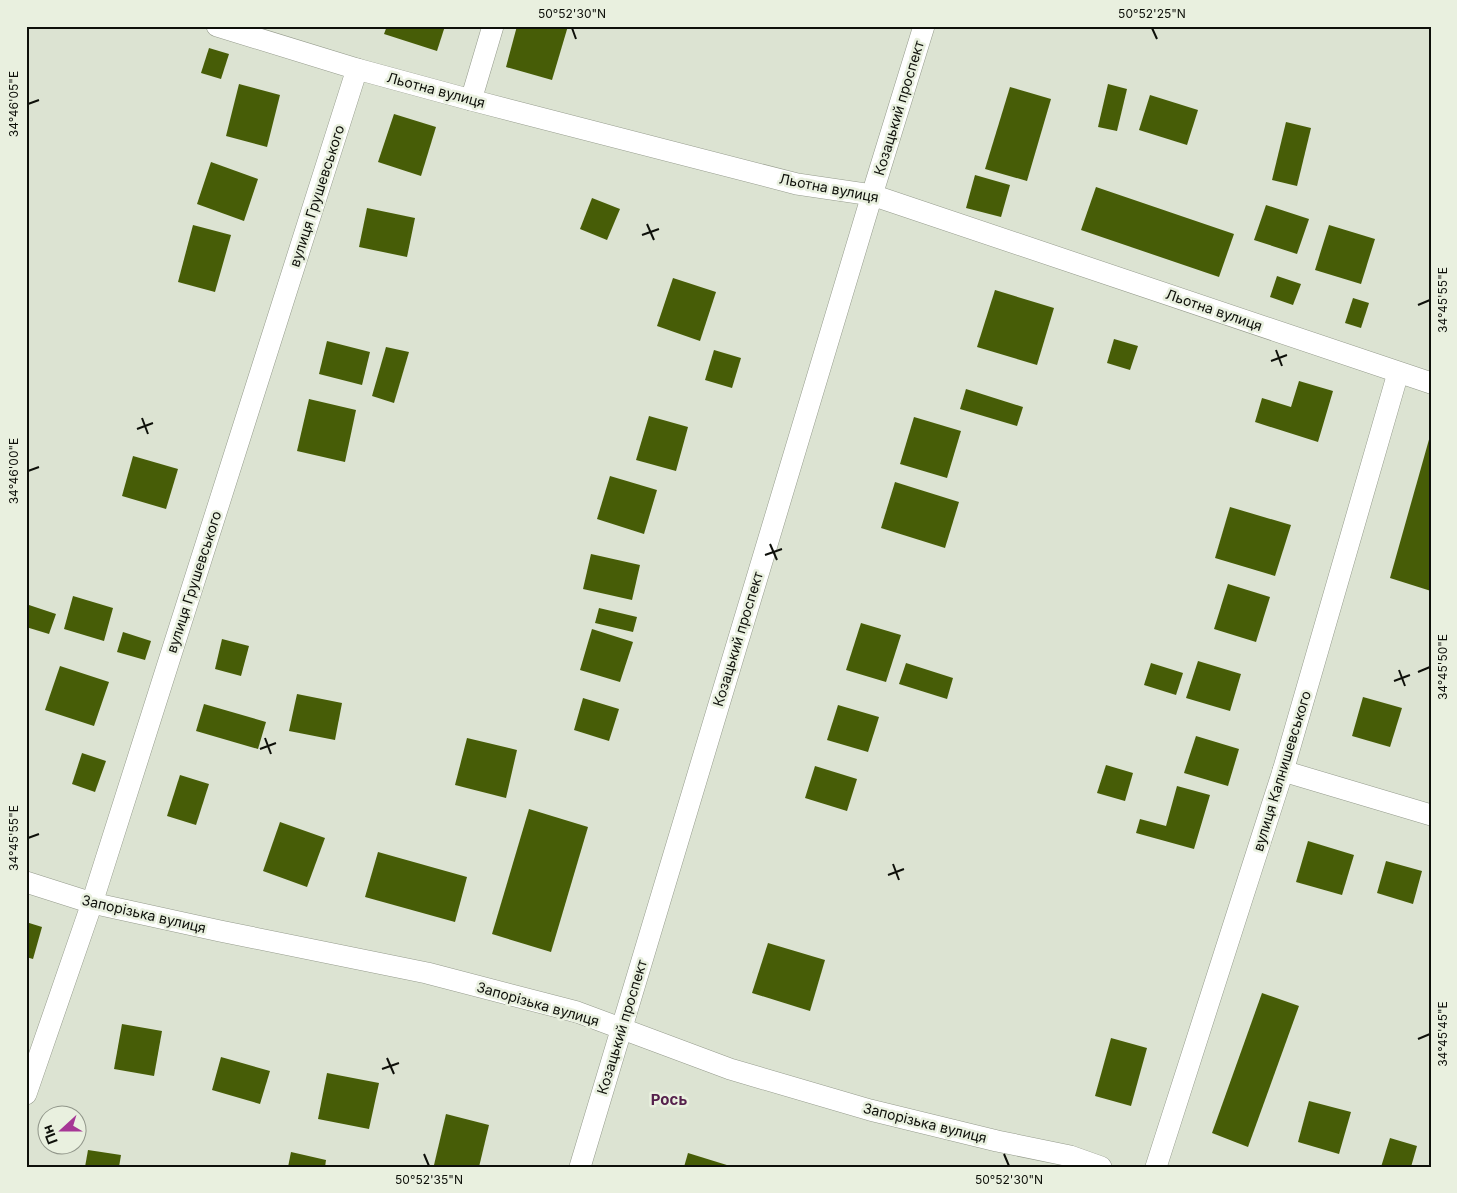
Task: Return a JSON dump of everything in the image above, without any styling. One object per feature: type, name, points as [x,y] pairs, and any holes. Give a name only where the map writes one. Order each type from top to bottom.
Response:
[{"type":"street","name":"Льотна вулиця","points":[[216,26],[471,100],[797,184],[872,194],[1431,383]]},
{"type":"street","points":[[471,100],[493,26]]},
{"type":"street","name":"Козацький проспект","points":[[580,1167],[924,26]]},
{"type":"street","name":"вулиця Грушевського","points":[[26,1094],[92,903],[357,68]]},
{"type":"street","name":"вулиця Калнишевського","points":[[1156,1167],[1283,771],[1398,373]]},
{"type":"street","points":[[1283,771],[1431,815]]},
{"type":"street","name":"Запорізька вулиця","points":[[26,882],[92,903],[427,973],[576,1012],[730,1069],[870,1110],[997,1141],[1070,1156],[1101,1167]]},
{"type":"building","points":[[387,26],[445,26],[437,51],[384,34]]},
{"type":"building","points":[[517,26],[568,26],[552,80],[506,67]]},
{"type":"building","points":[[209,48],[229,54],[221,79],[201,73]]},
{"type":"building","points":[[239,84],[280,95],[267,147],[226,136]]},
{"type":"building","points":[[1108,84],[1127,89],[1117,131],[1098,127]]},
{"type":"building","points":[[1010,87],[1051,99],[1027,181],[985,169]]},
{"type":"building","points":[[1150,95],[1198,110],[1187,145],[1139,130]]},
{"type":"building","points":[[394,114],[436,127],[421,176],[378,162]]},
{"type":"building","points":[[1286,122],[1311,128],[1297,186],[1272,180]]},
{"type":"building","points":[[211,162],[258,179],[244,221],[197,204]]},
{"type":"building","points":[[975,175],[1010,185],[1001,217],[966,208]]},
{"type":"building","points":[[1096,187],[1234,234],[1219,277],[1081,230]]},
{"type":"building","points":[[592,198],[620,209],[607,240],[580,229]]},
{"type":"building","points":[[1266,205],[1309,219],[1297,254],[1254,240]]},
{"type":"building","points":[[367,208],[415,218],[407,257],[359,247]]},
{"type":"building","points":[[193,225],[231,235],[215,292],[178,282]]},
{"type":"building","points":[[1329,225],[1375,239],[1361,284],[1315,270]]},
{"type":"building","points":[[1277,276],[1301,284],[1293,305],[1270,297]]},
{"type":"building","points":[[673,278],[716,292],[700,341],[657,326]]},
{"type":"building","points":[[995,290],[1054,308],[1037,365],[977,347]]},
{"type":"building","points":[[1353,298],[1369,303],[1361,328],[1345,323]]},
{"type":"building","points":[[1114,339],[1138,346],[1130,370],[1107,363]]},
{"type":"building","points":[[327,341],[370,352],[362,385],[319,374]]},
{"type":"building","points":[[386,347],[409,352],[394,403],[372,396]]},
{"type":"building","points":[[714,350],[741,358],[732,388],[705,380]]},
{"type":"building","points":[[1299,381],[1333,391],[1318,442],[1255,422],[1262,398],[1291,407]]},
{"type":"building","points":[[966,389],[1023,407],[1017,426],[960,409]]},
{"type":"building","points":[[309,399],[356,410],[345,462],[297,451]]},
{"type":"building","points":[[649,416],[688,427],[676,471],[636,460]]},
{"type":"building","points":[[914,417],[961,431],[947,478],[900,464]]},
{"type":"building","points":[[1431,437],[1431,591],[1390,578]]},
{"type":"building","points":[[133,456],[178,469],[166,509],[122,496]]},
{"type":"building","points":[[610,476],[657,490],[644,534],[597,519]]},
{"type":"building","points":[[895,482],[959,502],[945,548],[881,528]]},
{"type":"building","points":[[1230,507],[1291,525],[1275,576],[1215,558]]},
{"type":"building","points":[[591,554],[640,565],[632,600],[583,589]]},
{"type":"building","points":[[1228,584],[1270,597],[1256,642],[1214,629]]},
{"type":"building","points":[[73,596],[113,608],[104,641],[64,629]]},
{"type":"building","points":[[26,604],[56,614],[49,634],[26,627]]},
{"type":"building","points":[[599,608],[637,617],[633,632],[595,623]]},
{"type":"building","points":[[861,623],[901,635],[886,682],[846,670]]},
{"type":"building","points":[[592,629],[633,642],[620,682],[580,670]]},
{"type":"building","points":[[123,632],[151,641],[145,660],[117,652]]},
{"type":"building","points":[[222,639],[249,646],[241,676],[215,669]]},
{"type":"building","points":[[1198,661],[1241,674],[1230,711],[1186,698]]},
{"type":"building","points":[[906,663],[953,678],[947,699],[899,684]]},
{"type":"building","points":[[1151,663],[1183,673],[1176,695],[1144,685]]},
{"type":"building","points":[[60,666],[109,682],[94,726],[45,710]]},
{"type":"building","points":[[297,694],[342,703],[335,740],[289,731]]},
{"type":"building","points":[[1363,697],[1402,708],[1390,747],[1352,736]]},
{"type":"building","points":[[583,698],[619,709],[609,741],[574,730]]},
{"type":"building","points":[[204,704],[266,722],[258,749],[196,731]]},
{"type":"building","points":[[838,705],[879,717],[868,752],[827,740]]},
{"type":"building","points":[[1196,736],[1239,749],[1228,786],[1184,773]]},
{"type":"building","points":[[467,738],[517,750],[506,798],[455,785]]},
{"type":"building","points":[[82,753],[106,761],[95,792],[72,784]]},
{"type":"building","points":[[1106,765],[1133,773],[1125,801],[1097,793]]},
{"type":"building","points":[[815,766],[857,779],[847,811],[805,798]]},
{"type":"building","points":[[180,775],[209,784],[196,825],[167,816]]},
{"type":"building","points":[[1177,786],[1210,795],[1194,849],[1136,833],[1140,819],[1166,826]]},
{"type":"building","points":[[529,809],[588,827],[551,952],[492,934]]},
{"type":"building","points":[[280,822],[325,838],[307,887],[263,871]]},
{"type":"building","points":[[1308,841],[1354,855],[1342,895],[1296,882]]},
{"type":"building","points":[[378,852],[467,877],[455,922],[365,897]]},
{"type":"building","points":[[1386,861],[1422,871],[1413,904],[1377,893]]},
{"type":"building","points":[[26,922],[42,927],[33,959],[26,957]]},
{"type":"building","points":[[768,943],[825,960],[810,1011],[752,993]]},
{"type":"building","points":[[1262,993],[1299,1006],[1248,1147],[1212,1133]]},
{"type":"building","points":[[122,1024],[162,1031],[154,1076],[114,1069]]},
{"type":"building","points":[[1111,1038],[1147,1048],[1131,1106],[1095,1096]]},
{"type":"building","points":[[221,1057],[270,1071],[260,1104],[212,1090]]},
{"type":"building","points":[[327,1073],[379,1083],[369,1129],[318,1119]]},
{"type":"building","points":[[1309,1101],[1351,1112],[1339,1154],[1298,1142]]},
{"type":"building","points":[[446,1114],[489,1125],[479,1167],[440,1167],[434,1165]]},
{"type":"building","points":[[1390,1138],[1417,1146],[1411,1167],[1381,1167]]},
{"type":"building","points":[[88,1150],[121,1155],[119,1167],[85,1167]]},
{"type":"building","points":[[291,1152],[326,1160],[325,1167],[288,1167]]},
{"type":"building","points":[[688,1153],[730,1166],[730,1167],[684,1167]]},
{"type":"district","name":"Рось","points":[[669,1100]]}]
